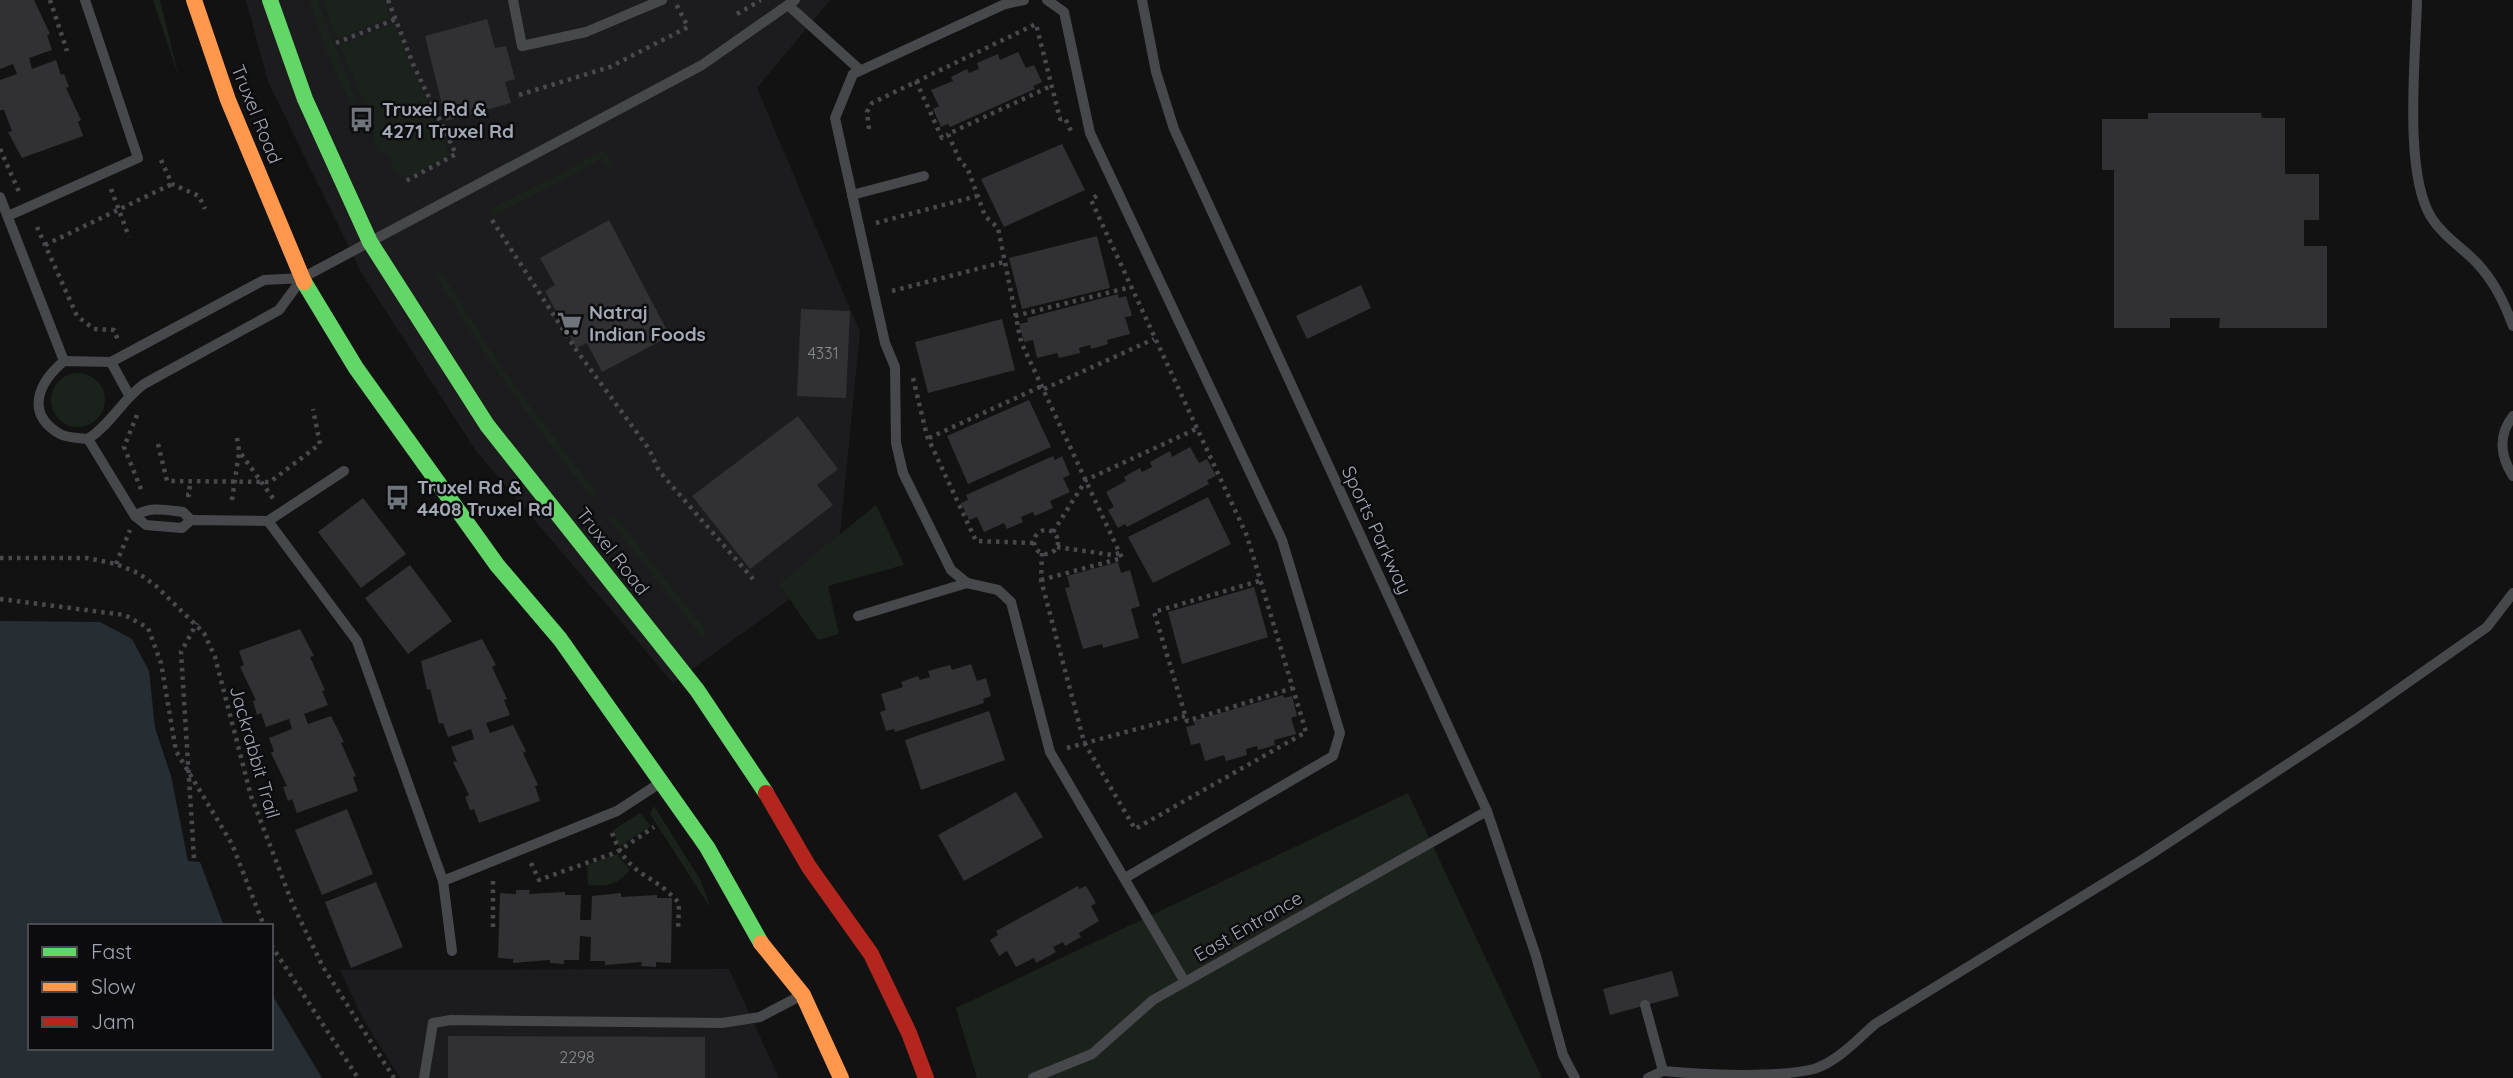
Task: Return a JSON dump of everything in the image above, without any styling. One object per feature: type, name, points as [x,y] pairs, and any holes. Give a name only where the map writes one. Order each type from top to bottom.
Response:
[{"type":"main road","name":"Truxel Road","points":[[194,0],[228,100],[302,278],[363,379],[497,565],[560,639],[707,847],[760,941],[803,995],[841,1078]]},
{"type":"main road","name":"Truxel Road","points":[[270,0],[305,99],[370,242],[487,425],[697,690],[762,787],[809,866],[871,954],[909,1033],[926,1078]]},
{"type":"lane","points":[[8,216],[138,158],[85,0]]},
{"type":"lane","points":[[513,0],[522,46],[586,32],[662,0]]},
{"type":"lane","points":[[1024,0],[1005,4],[853,74],[835,118],[885,343],[895,367],[896,443],[903,474],[951,570],[967,583],[998,590],[1011,602],[1050,752],[1185,982]]},
{"type":"lane","points":[[1047,0],[1064,12],[1090,133],[1282,540],[1340,733],[1333,757],[1125,878]]},
{"type":"lane","name":"Sports Parkway","points":[[1142,0],[1156,72],[1174,129],[1487,811],[1536,956],[1563,1055],[1575,1078]]},
{"type":"lane","points":[[2417,0],[2416,166],[2430,216],[2491,279],[2513,326]]},
{"type":"lane","points":[[302,278],[279,310],[129,394],[106,428],[88,439],[61,435],[42,417],[38,393],[48,375],[64,361],[111,362],[264,280],[302,278],[702,65],[792,2],[860,70]]},
{"type":"lane","points":[[852,195],[924,176]]},
{"type":"lane","points":[[0,198],[64,361]]},
{"type":"lane","points":[[111,362],[129,394]]},
{"type":"lane","points":[[2513,416],[2504,431],[2502,450],[2505,464],[2513,476]]},
{"type":"lane","points":[[88,439],[135,516],[145,525],[166,528],[182,528],[191,520],[268,522],[344,471]]},
{"type":"lane","points":[[135,516],[146,508],[183,512],[191,520]]},
{"type":"lane","points":[[268,522],[357,641],[443,881],[452,951]]},
{"type":"lane","points":[[859,616],[967,583]]},
{"type":"lane","points":[[1648,1078],[1663,1071],[1788,1075],[1816,1069],[1848,1048],[1875,1024],[2103,885],[2356,719],[2487,627],[2513,593]]},
{"type":"lane","points":[[443,881],[617,811],[661,783]]},
{"type":"lane","name":"East Entrance","points":[[1032,1078],[1092,1054],[1153,1000],[1487,811]]},
{"type":"lane","points":[[424,1078],[433,1023],[450,1020],[722,1023],[760,1017],[803,995]]},
{"type":"lane","points":[[1646,1005],[1663,1071]]},
{"type":"path","points":[[50,0],[67,51]]},
{"type":"path","points":[[388,0],[456,154],[406,181]]},
{"type":"path","points":[[519,95],[610,67],[688,27],[674,0]]},
{"type":"path","points":[[737,14],[761,0]]},
{"type":"path","points":[[335,43],[396,19]]},
{"type":"path","points":[[869,128],[867,112],[872,103],[1036,24],[1060,119],[1065,118],[1075,139]]},
{"type":"path","points":[[916,80],[942,138],[1051,86]]},
{"type":"path","points":[[948,134],[961,163],[967,167],[985,216],[998,228],[1021,342],[1122,558],[1041,580]]},
{"type":"path","points":[[0,149],[26,208]]},
{"type":"path","points":[[161,160],[172,184],[199,196],[205,209]]},
{"type":"path","points":[[1034,543],[1042,554],[1041,580],[1085,743],[1135,829],[1306,732],[1247,536],[1091,200],[1101,194],[1096,183]]},
{"type":"path","points":[[45,245],[172,184]]},
{"type":"path","points":[[111,189],[129,237]]},
{"type":"path","points":[[878,233],[876,221],[977,196]]},
{"type":"path","points":[[492,220],[577,351],[649,449],[659,471],[754,579]]},
{"type":"path","points":[[37,227],[77,316],[94,329],[114,330],[116,341],[127,335]]},
{"type":"path","points":[[892,290],[1003,262]]},
{"type":"path","points":[[889,279],[895,303]]},
{"type":"path","points":[[1015,316],[1131,287]]},
{"type":"path","points":[[928,438],[1154,339]]},
{"type":"path","points":[[912,376],[928,438],[976,541],[1034,543]]},
{"type":"path","points":[[139,406],[124,447],[143,494],[147,495]]},
{"type":"path","points":[[158,444],[167,481],[270,482],[320,444],[313,409]]},
{"type":"path","points":[[1053,532],[1086,480],[1196,429]]},
{"type":"path","points":[[232,500],[239,451],[237,438]]},
{"type":"path","points":[[239,451],[276,502]]},
{"type":"path","points":[[179,495],[189,495],[190,482]]},
{"type":"path","points":[[1034,543],[1039,532],[1053,532]]},
{"type":"path","points":[[1042,554],[1051,553],[1057,547],[1057,537],[1053,532]]},
{"type":"path","points":[[116,564],[128,537]]},
{"type":"path","points":[[1057,547],[1112,555],[1120,553]]},
{"type":"path","name":"Jackrabbit Trail","points":[[0,558],[87,558],[116,564],[138,573],[156,586],[197,623],[211,645],[251,796],[306,937],[394,1078]]},
{"type":"path","points":[[1259,581],[1154,612],[1185,716],[1187,721],[1293,688]]},
{"type":"path","points":[[0,599],[125,615],[148,628],[162,663],[176,751],[232,844],[263,924]]},
{"type":"path","points":[[194,858],[181,652],[197,623]]},
{"type":"path","points":[[1067,748],[1185,716]]},
{"type":"path","points":[[526,864],[533,864],[539,880],[619,851],[654,827]]},
{"type":"path","points":[[612,833],[619,851],[632,869],[664,886],[679,903],[678,931]]},
{"type":"path","points":[[485,879],[504,872]]},
{"type":"path","points":[[493,876],[493,927]]},
{"type":"path","points":[[273,948],[358,1078]]},
{"type":"shaded area","points":[[153,0],[160,0],[179,78]]},
{"type":"shaded area","points":[[246,0],[830,0],[757,88],[860,332],[837,565],[673,683],[476,451],[362,274],[268,82]]},
{"type":"shaded area","points":[[309,0],[317,0],[368,130],[365,138],[326,50]]},
{"type":"shaded area","points":[[324,0],[384,0],[390,18],[336,39]]},
{"type":"shaded area","points":[[394,24],[450,155],[406,178],[394,170],[388,154],[378,151],[373,138],[375,130],[340,45]]},
{"type":"shaded area","points":[[602,151],[614,165],[607,169],[601,159],[493,217],[490,209]]},
{"type":"shaded area","points":[[440,269],[500,365],[596,492],[594,501],[490,361],[434,273]]},
{"type":"shaded area","points":[[78,373],[97,381],[105,400],[97,419],[78,427],[59,419],[51,400],[59,381]]},
{"type":"shaded area","points":[[876,505],[904,565],[828,586],[839,634],[818,640],[779,584]]},
{"type":"shaded area","points":[[606,516],[616,517],[708,633],[702,637]]},
{"type":"shaded area","points":[[0,621],[100,622],[132,639],[149,671],[155,728],[171,776],[188,861],[200,862],[223,924],[28,924],[28,1050],[273,1050],[273,996],[322,1078],[0,1078]]},
{"type":"shaded area","points":[[1408,793],[1542,1078],[977,1078],[956,1008]]},
{"type":"shaded area","points":[[654,806],[701,881],[711,909],[650,814]]},
{"type":"shaded area","points":[[640,813],[651,826],[619,847],[613,830]]},
{"type":"shaded area","points":[[617,854],[630,870],[611,884],[588,885],[587,865]]},
{"type":"shaded area","points":[[729,969],[779,1078],[400,1078],[363,1019],[340,970]]},
{"type":"building","points":[[0,0],[34,0],[50,34],[47,35],[52,50],[29,58],[32,69],[56,60],[81,120],[78,122],[83,136],[22,158],[8,132],[12,131],[4,110],[0,110],[0,80],[17,74],[13,64],[0,69]]},
{"type":"building","points":[[487,19],[495,48],[506,46],[515,79],[505,82],[511,103],[446,121],[425,36]]},
{"type":"building","points":[[1018,52],[1026,68],[1034,65],[1042,82],[1033,86],[1035,89],[950,127],[948,124],[941,127],[933,109],[939,106],[931,90],[953,81],[951,77],[967,69],[969,73],[979,69],[977,63],[998,54],[1000,60]]},
{"type":"building","points":[[2148,113],[2261,113],[2262,118],[2285,118],[2285,174],[2319,174],[2319,220],[2304,220],[2304,246],[2327,246],[2327,328],[2219,328],[2220,318],[2170,318],[2170,328],[2114,328],[2114,170],[2102,170],[2102,119],[2148,119]]},
{"type":"building","points":[[1062,144],[1085,190],[1004,227],[981,179]]},
{"type":"building","points":[[609,220],[670,336],[602,372],[587,343],[576,348],[545,291],[555,285],[540,258]]},
{"type":"building","points":[[1097,236],[1110,288],[1022,309],[1009,258]]},
{"type":"building","points":[[1361,285],[1371,308],[1307,339],[1296,316]]},
{"type":"building","points":[[1118,294],[1119,298],[1126,296],[1132,316],[1125,317],[1130,334],[1107,340],[1108,344],[1091,349],[1090,345],[1079,348],[1080,353],[1059,358],[1057,353],[1037,358],[1033,340],[1024,342],[1019,324],[1028,322],[1027,318]]},
{"type":"building","points":[[801,309],[850,311],[846,398],[797,396]]},
{"type":"building","points":[[1002,319],[1015,370],[928,393],[915,342]]},
{"type":"building","points":[[1029,400],[1051,447],[968,484],[947,436]]},
{"type":"building","points":[[798,416],[838,469],[817,485],[833,505],[750,569],[692,496]]},
{"type":"building","points":[[1190,447],[1199,463],[1207,459],[1216,476],[1207,480],[1209,484],[1127,527],[1125,524],[1118,528],[1108,510],[1114,507],[1106,492],[1126,481],[1124,477],[1140,468],[1142,472],[1152,467],[1150,462],[1170,451],[1172,457]]},
{"type":"building","points":[[1053,456],[1055,460],[1062,456],[1070,475],[1063,478],[1070,492],[1050,501],[1053,508],[1035,516],[1033,512],[1021,517],[1023,522],[1007,529],[1004,523],[984,532],[977,517],[969,520],[961,503],[968,500],[966,495]]},
{"type":"building","points":[[1208,497],[1231,544],[1153,583],[1128,537]]},
{"type":"building","points":[[363,498],[406,554],[361,588],[318,532]]},
{"type":"building","points":[[1118,562],[1121,573],[1130,570],[1140,606],[1131,609],[1139,638],[1103,648],[1102,644],[1083,649],[1065,588],[1070,587],[1067,576]]},
{"type":"building","points":[[410,565],[452,621],[408,654],[365,598]]},
{"type":"building","points":[[1254,587],[1268,637],[1182,664],[1168,612]]},
{"type":"building","points":[[300,629],[314,656],[310,657],[325,690],[322,691],[328,705],[304,714],[308,724],[331,716],[344,742],[341,743],[356,776],[353,777],[358,791],[297,813],[292,799],[288,801],[283,787],[287,786],[271,753],[274,751],[269,738],[292,729],[289,719],[266,727],[261,713],[257,715],[253,701],[256,700],[240,667],[244,665],[239,651]]},
{"type":"building","points":[[482,639],[496,665],[492,667],[507,699],[504,700],[510,715],[486,723],[490,733],[513,725],[526,751],[523,753],[538,785],[535,786],[540,801],[479,823],[474,809],[470,810],[465,797],[469,795],[453,762],[457,761],[451,747],[474,739],[471,729],[448,737],[443,723],[439,724],[430,689],[427,690],[421,661]]},
{"type":"building","points":[[971,664],[977,681],[986,678],[991,696],[983,699],[984,703],[895,732],[894,729],[886,731],[880,712],[886,710],[881,694],[903,687],[901,682],[918,676],[920,680],[930,677],[928,671],[950,665],[952,670]]},
{"type":"building","points":[[1283,695],[1284,698],[1292,696],[1297,716],[1291,718],[1296,734],[1274,740],[1275,745],[1258,750],[1257,746],[1246,749],[1247,755],[1226,761],[1224,755],[1205,761],[1200,743],[1191,745],[1186,727],[1195,725],[1193,721]]},
{"type":"building","points":[[989,711],[1005,760],[921,790],[905,740]]},
{"type":"building","points":[[1016,792],[1043,837],[964,881],[938,835]]},
{"type":"building","points":[[347,809],[373,874],[322,895],[295,830]]},
{"type":"building","points":[[376,882],[403,947],[351,968],[325,902]]},
{"type":"building","points":[[1078,886],[1079,889],[1086,886],[1096,903],[1091,906],[1099,921],[1079,933],[1081,937],[1065,946],[1063,942],[1053,947],[1056,952],[1036,963],[1034,958],[1016,967],[1007,951],[999,956],[990,940],[998,935],[996,931]]},
{"type":"building","points":[[516,890],[530,890],[529,894],[565,892],[565,895],[581,895],[580,920],[591,920],[592,896],[621,893],[621,897],[657,895],[657,898],[672,898],[671,963],[656,962],[656,967],[641,966],[642,962],[605,965],[605,961],[590,961],[591,937],[580,936],[579,960],[564,960],[564,964],[550,963],[550,960],[513,963],[513,959],[498,958],[500,893],[516,894]]},
{"type":"building","points":[[1672,971],[1679,996],[1610,1015],[1603,989]]},
{"type":"building","points":[[448,1036],[705,1037],[705,1078],[448,1078]]},
{"type":"traffic: fast","points":[[270,0],[305,99],[370,242],[487,425],[697,690],[766,793]]},
{"type":"traffic: fast","points":[[304,282],[356,368],[497,565],[560,639],[707,847],[761,943]]},
{"type":"traffic: slow","points":[[194,0],[228,100],[304,282]]},
{"type":"traffic: slow","points":[[761,943],[803,995],[841,1078]]},
{"type":"traffic: jam","points":[[766,793],[809,867],[871,954],[909,1033],[926,1078]]},
{"type":"place","name":"Truxel Rd & 4271 Truxel Rd","points":[[362,120]]},
{"type":"place","name":"Natraj Indian Foods","points":[[569,323]]},
{"type":"place","name":"Truxel Rd & 4408 Truxel Rd","points":[[397,498]]}]
